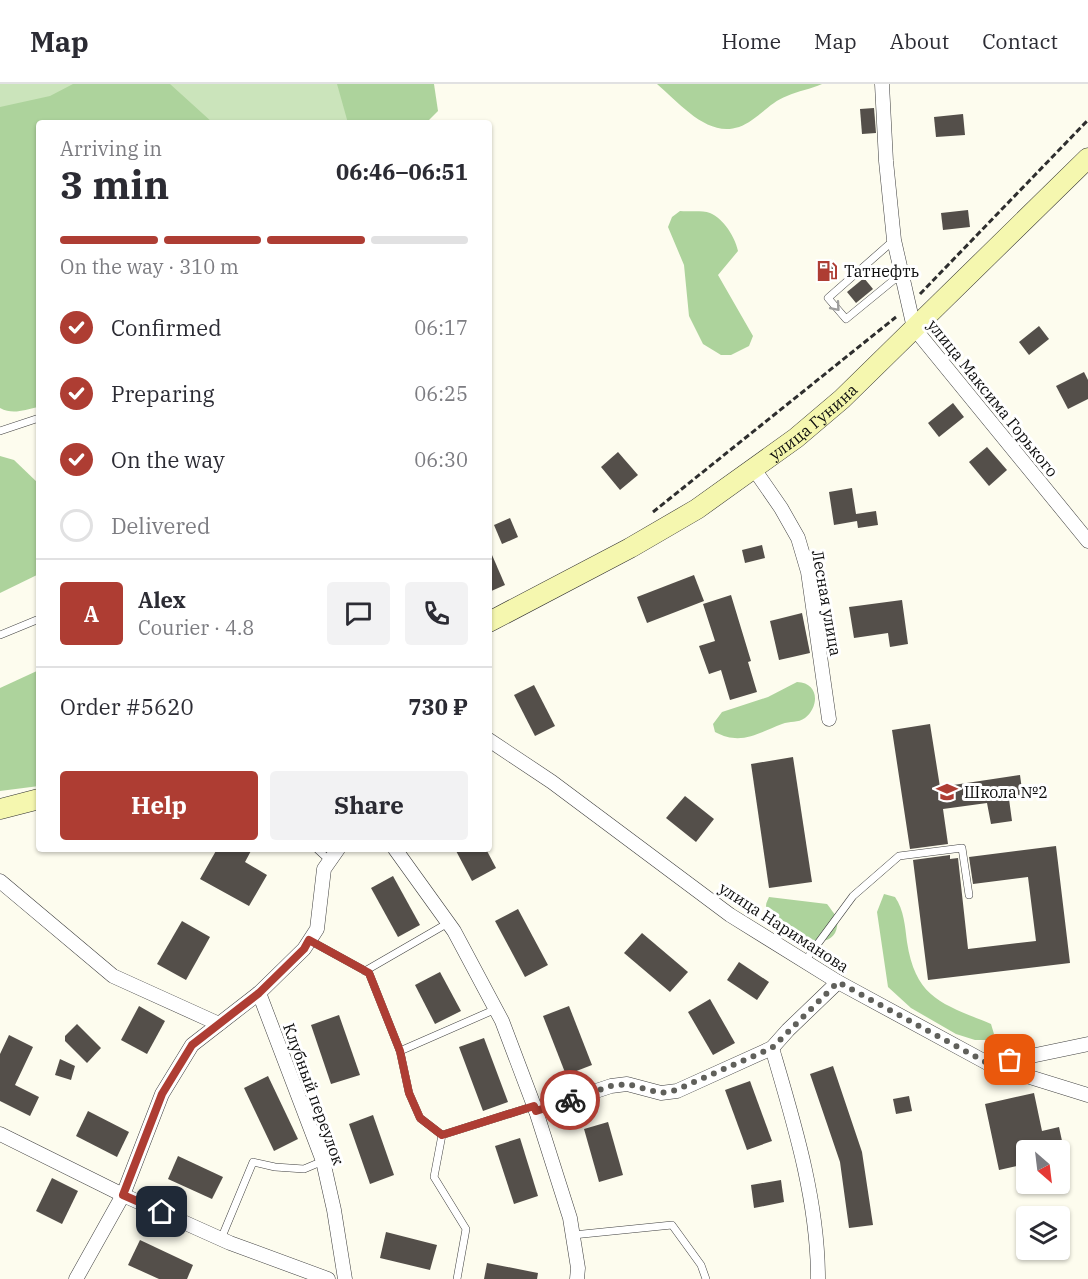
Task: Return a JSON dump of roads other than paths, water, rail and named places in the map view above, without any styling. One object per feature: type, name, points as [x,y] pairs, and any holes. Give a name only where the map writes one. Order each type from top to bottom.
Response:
[{"type":"main road","name":"улица Гунина","points":[[492,620],[630,548],[697,509],[754,469],[842,399],[1088,158]]},
{"type":"main road","points":[[0,809],[36,800]]},
{"type":"street","name":"улица Максима Горького","points":[[882,84],[886,161],[894,240],[914,328],[1088,541]]},
{"type":"street","name":"Лесная улица","points":[[754,469],[798,537],[808,572],[829,719]]},
{"type":"street","name":"улица Нариманова","points":[[492,742],[552,782],[730,915],[838,982],[991,1065],[1088,1095]]},
{"type":"street","points":[[397,852],[448,923],[496,1009],[535,1108],[570,1218],[578,1268],[577,1279]]},
{"type":"street","points":[[76,1279],[123,1195],[162,1094],[192,1045],[259,993],[304,949],[317,929],[324,869],[334,855]]},
{"type":"street","points":[[0,881],[113,976],[219,1024]]},
{"type":"street","points":[[535,1108],[611,1086],[627,1084],[661,1093],[676,1090],[772,1048],[838,982]]},
{"type":"street","name":"Клубный переулок","points":[[259,993],[323,1161],[334,1210],[345,1279]]},
{"type":"street","points":[[991,1065],[1088,1044]]},
{"type":"street","points":[[772,1048],[803,1155],[818,1256],[818,1279]]},
{"type":"street","points":[[0,1134],[123,1195],[221,1239],[328,1279]]},
{"type":"lane","points":[[894,240],[828,298],[846,319],[901,274]]},
{"type":"lane","points":[[0,430],[36,419]]},
{"type":"lane","points":[[0,635],[36,620]]},
{"type":"lane","points":[[805,961],[853,896],[899,856],[962,848],[969,896]]},
{"type":"lane","points":[[365,971],[448,923]]},
{"type":"lane","points":[[309,940],[369,973],[400,1051],[409,1093],[420,1118],[442,1135]]},
{"type":"lane","points":[[400,1051],[496,1009]]},
{"type":"lane","points":[[442,1135],[535,1108]]},
{"type":"lane","points":[[442,1135],[434,1177],[466,1229],[458,1279]]},
{"type":"lane","points":[[221,1239],[253,1162],[275,1167],[304,1169],[323,1161]]},
{"type":"lane","points":[[573,1235],[672,1225],[701,1265],[706,1279]]},
{"type":"place","name":"Татнефть","points":[[827,271]]},
{"type":"place","name":"Школа №2","points":[[947,792]]}]
